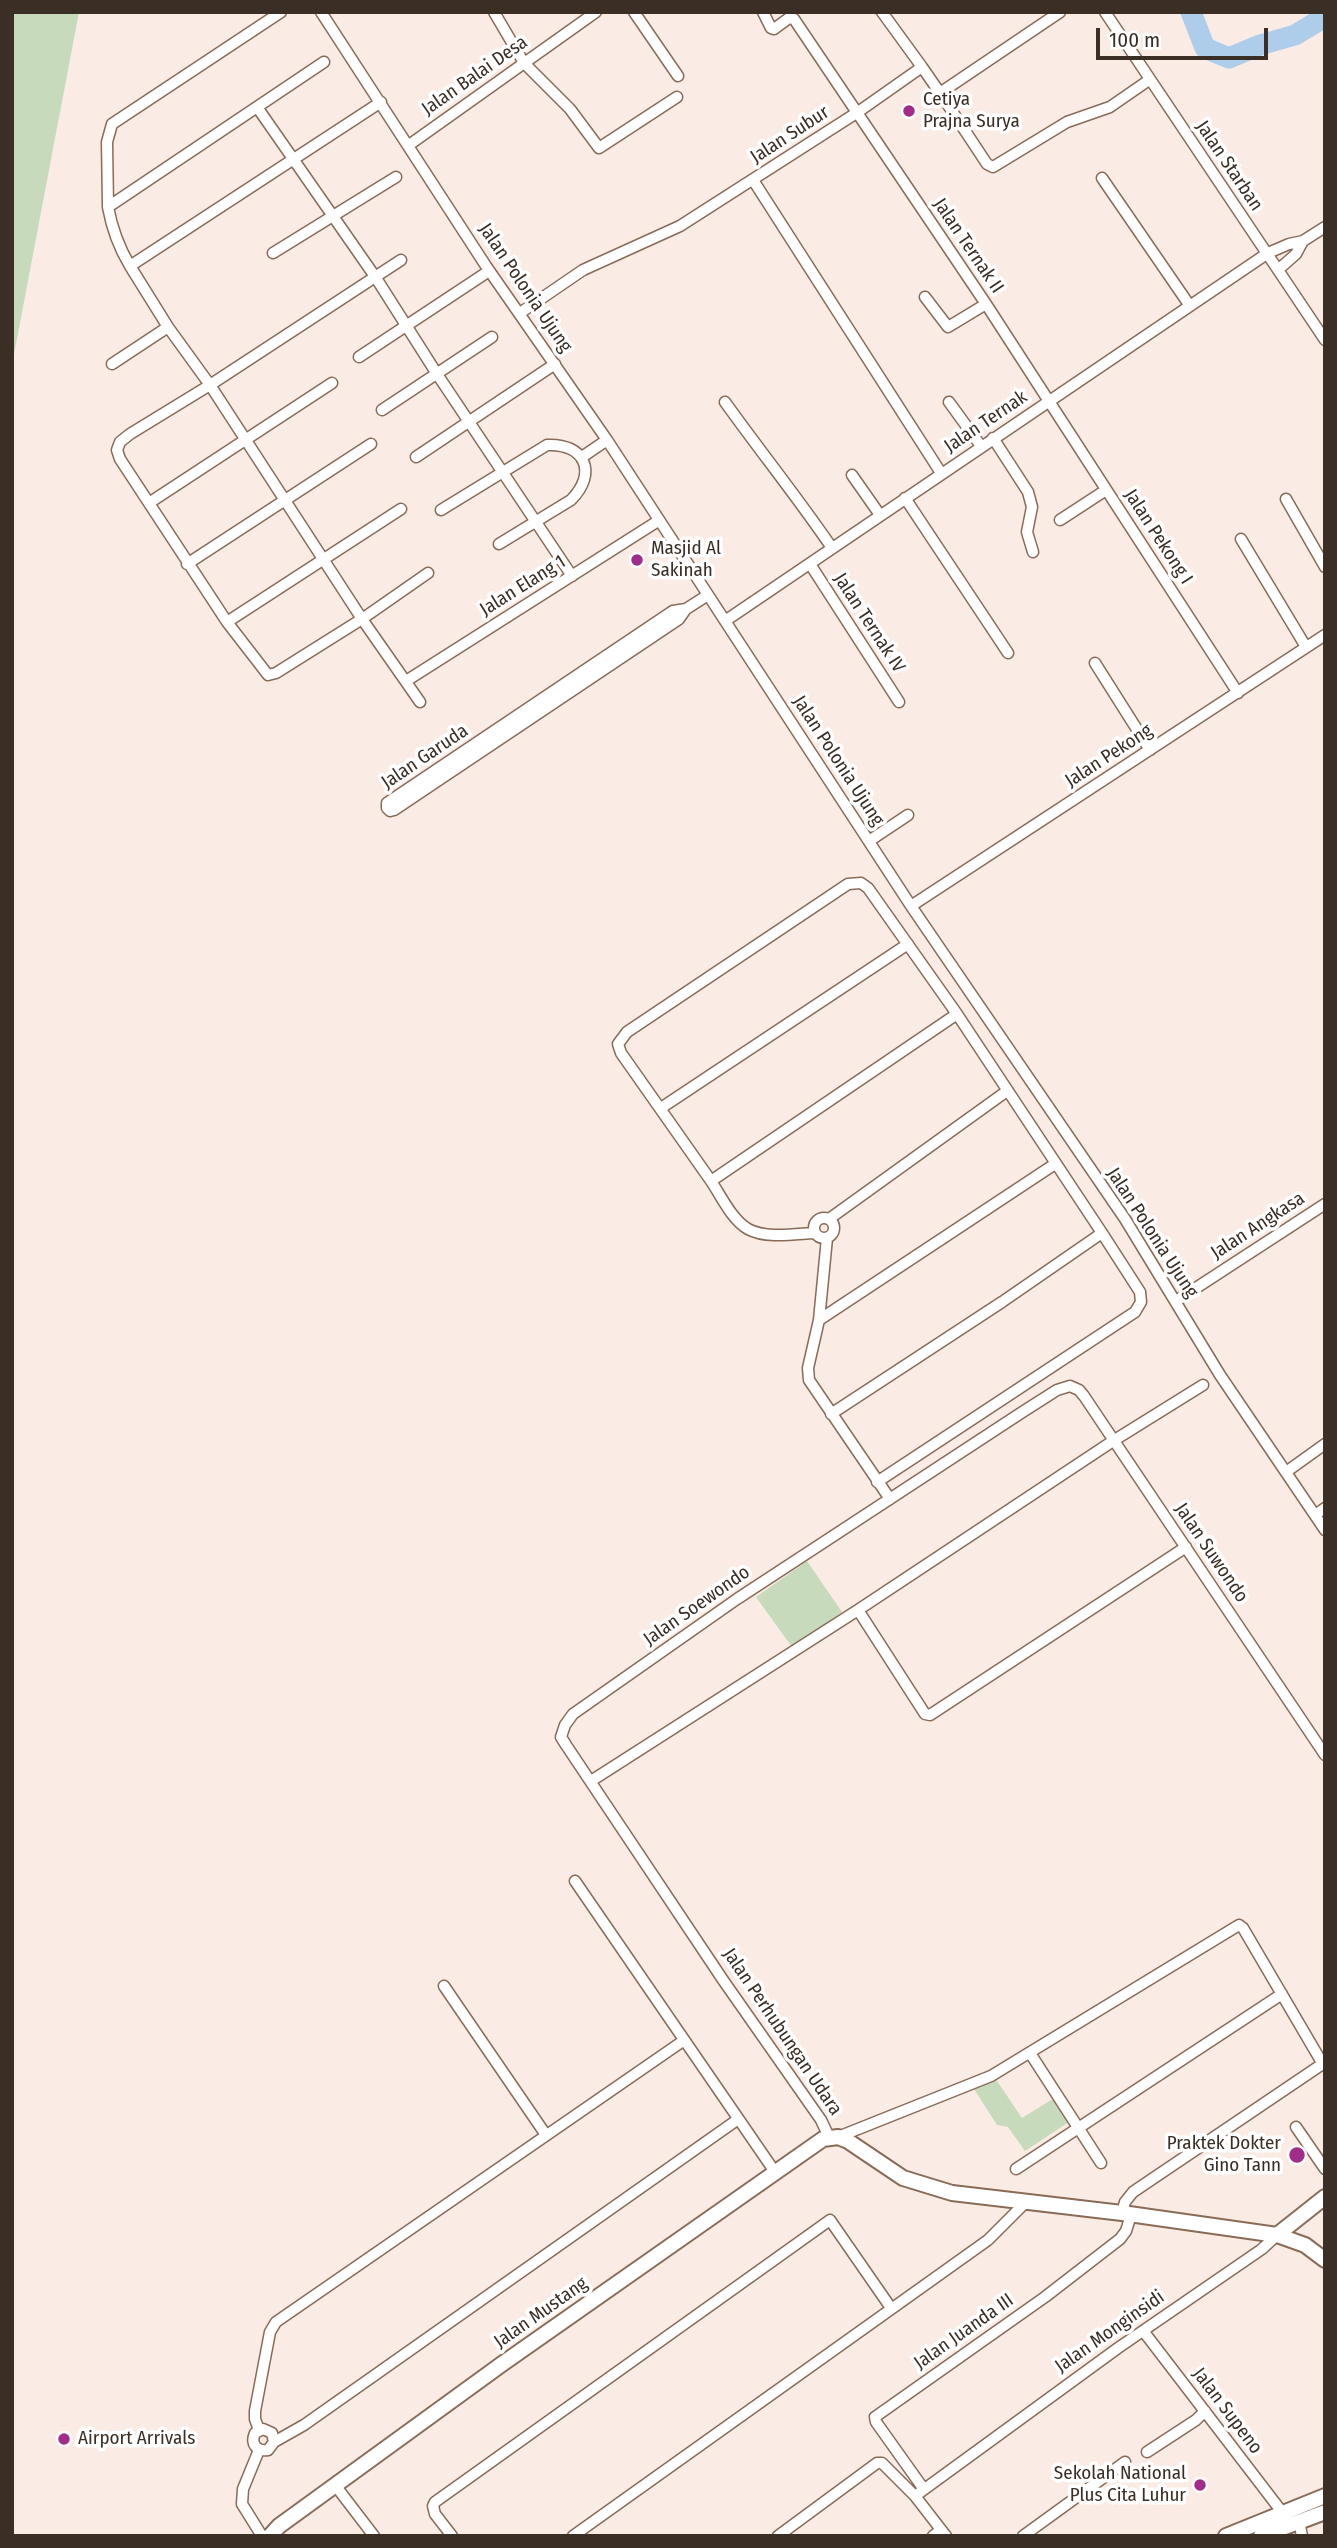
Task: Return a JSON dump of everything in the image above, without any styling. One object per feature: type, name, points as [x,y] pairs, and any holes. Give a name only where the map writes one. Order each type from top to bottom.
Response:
[{"type":"main road","name":"Jalan Mustang","points":[[266,2533],[816,2142],[834,2137]]},
{"type":"main road","name":"Jalan Perhubungan Udara","points":[[834,2137],[848,2141],[903,2178],[952,2193],[1277,2235],[1305,2245],[1325,2260]]},
{"type":"main road","name":"Jalan Monginsidi","points":[[1277,2235],[1325,2197]]},
{"type":"main road","points":[[1226,2536],[1325,2496]]},
{"type":"main road","points":[[1261,2536],[1301,2528],[1325,2512]]},
{"type":"street","points":[[281,12],[112,124],[107,135],[111,228],[119,247],[168,327],[210,385],[283,500],[420,702]]},
{"type":"street","name":"Jalan Polonia Ujung","points":[[321,12],[489,271],[607,440],[911,906],[1125,1219],[1220,1375],[1325,1530]]},
{"type":"street","points":[[494,12],[524,63],[570,109],[600,148],[677,97]]},
{"type":"street","name":"Jalan Balai Desa","points":[[409,145],[596,12]]},
{"type":"street","points":[[634,12],[678,76]]},
{"type":"street","name":"Jalan Ternak II","points":[[763,12],[774,29],[789,18],[794,19],[1048,401]]},
{"type":"street","points":[[883,12],[991,167],[1066,122],[1110,107],[1149,80]]},
{"type":"street","points":[[940,93],[1060,12]]},
{"type":"street","name":"Jalan Starban","points":[[1105,12],[1325,340]]},
{"type":"street","points":[[108,207],[324,62]]},
{"type":"street","name":"Jalan Subur","points":[[520,313],[583,270],[680,226],[858,112],[922,67]]},
{"type":"street","points":[[130,266],[381,102]]},
{"type":"street","points":[[257,107],[376,278],[572,576]]},
{"type":"street","points":[[273,253],[396,177]]},
{"type":"street","points":[[1102,178],[1190,306]]},
{"type":"street","points":[[753,180],[941,473]]},
{"type":"street","points":[[1279,269],[1296,254],[1303,241],[1325,227]]},
{"type":"street","name":"Jalan Ternak","points":[[725,621],[1268,253],[1303,241]]},
{"type":"street","points":[[401,260],[130,434],[120,442],[117,454],[227,622],[265,673],[270,675],[362,619],[428,573]]},
{"type":"street","points":[[359,357],[489,271]]},
{"type":"street","points":[[925,297],[948,327],[986,304]]},
{"type":"street","points":[[112,364],[168,327]]},
{"type":"street","points":[[382,410],[492,337]]},
{"type":"street","points":[[416,457],[555,364]]},
{"type":"street","points":[[149,503],[332,383]]},
{"type":"street","name":"Jalan Pekong I","points":[[1048,401],[1238,693]]},
{"type":"street","points":[[725,402],[832,548]]},
{"type":"street","points":[[949,402],[981,446]]},
{"type":"street","points":[[993,438],[1031,498],[1032,508],[1027,532],[1032,552]]},
{"type":"street","points":[[582,457],[607,440]]},
{"type":"street","points":[[187,564],[371,444]]},
{"type":"street","points":[[441,510],[547,445],[566,446],[582,457],[586,470],[579,492],[571,500],[499,544]]},
{"type":"street","points":[[852,475],[880,515]]},
{"type":"street","points":[[1060,520],[1106,490]]},
{"type":"street","points":[[905,498],[1008,653]]},
{"type":"street","points":[[1286,499],[1325,567]]},
{"type":"street","points":[[227,622],[401,509]]},
{"type":"street","name":"Jalan Elang 1","points":[[406,681],[658,520]]},
{"type":"street","points":[[1241,539],[1306,647]]},
{"type":"street","name":"Jalan Ternak IV","points":[[810,564],[900,702]]},
{"type":"street","name":"Jalan Garuda","points":[[461,759],[394,810],[387,808],[386,803],[461,759],[708,595]]},
{"type":"street","name":"Jalan Pekong","points":[[911,906],[1325,635]]},
{"type":"street","points":[[1095,663],[1150,750]]},
{"type":"street","points":[[869,841],[908,815]]},
{"type":"street","points":[[827,1238],[820,1238],[814,1233],[785,1235],[749,1230],[738,1220],[621,1053],[618,1044],[622,1036],[848,884],[862,883],[957,1014],[1140,1292],[1141,1302],[1135,1312],[877,1482]]},
{"type":"street","points":[[661,1108],[908,944]]},
{"type":"street","points":[[711,1181],[957,1014]]},
{"type":"street","points":[[829,1219],[1007,1091]]},
{"type":"street","points":[[819,1321],[1055,1164]]},
{"type":"street","name":"Jalan Angkasa","points":[[1176,1301],[1325,1204]]},
{"type":"street","points":[[814,1233],[816,1220],[825,1217],[834,1226],[827,1238],[819,1321],[808,1374],[831,1414],[890,1499]]},
{"type":"street","points":[[831,1414],[1102,1233]]},
{"type":"street","points":[[591,1781],[1203,1385]]},
{"type":"street","name":"Jalan Suwondo","points":[[1057,1390],[1069,1386],[1079,1391],[1325,1755]]},
{"type":"street","name":"Jalan Soewondo","points":[[561,1737],[565,1725],[577,1711],[737,1598],[1057,1390]]},
{"type":"street","points":[[1286,1472],[1325,1444]]},
{"type":"street","points":[[1315,1515],[1325,1508]]},
{"type":"street","points":[[858,1610],[925,1714],[930,1715],[1186,1547]]},
{"type":"street","name":"Jalan Perhubungan Udara","points":[[561,1737],[723,1980],[834,2137]]},
{"type":"street","points":[[575,1881],[775,2172]]},
{"type":"street","points":[[834,2137],[991,2076],[1235,1926],[1243,1928],[1321,2061],[1319,2067],[1133,2192],[1125,2202],[1127,2214]]},
{"type":"street","points":[[444,1986],[546,2135]]},
{"type":"street","points":[[1016,2169],[1282,1994]]},
{"type":"street","points":[[259,2430],[255,2419],[256,2411],[270,2332],[276,2322],[683,2041]]},
{"type":"street","points":[[1030,2053],[1101,2163]]},
{"type":"street","points":[[259,2450],[268,2450],[274,2442],[304,2426],[737,2120]]},
{"type":"street","points":[[1296,2127],[1325,2169]]},
{"type":"street","points":[[573,2536],[988,2240],[1027,2201]]},
{"type":"street","name":"Jalan Juanda III","points":[[923,2488],[875,2417],[1045,2297],[1120,2239],[1126,2231],[1127,2214]]},
{"type":"street","points":[[452,2536],[435,2514],[435,2502],[830,2220],[891,2308]]},
{"type":"street","name":"Jalan Monginsidi","points":[[915,2496],[1262,2249],[1277,2235]]},
{"type":"street","name":"Jalan Supeno","points":[[1144,2332],[1282,2512]]},
{"type":"street","points":[[1147,2452],[1205,2411]]},
{"type":"street","points":[[259,2450],[253,2442],[255,2433],[259,2430],[272,2433],[274,2442]]},
{"type":"street","points":[[259,2450],[243,2489],[242,2504],[266,2533]]},
{"type":"street","points":[[1023,2536],[1125,2462]]},
{"type":"street","points":[[778,2536],[877,2463],[887,2465],[915,2496],[940,2534]]},
{"type":"street","points":[[335,2485],[374,2536]]},
{"type":"green space","points":[[12,12],[79,12],[12,365]]},
{"type":"green space","points":[[807,1561],[842,1612],[792,1647],[756,1597]]},
{"type":"green space","points":[[995,2078],[1022,2118],[1056,2097],[1072,2120],[1025,2151],[1008,2127],[997,2125],[974,2089]]},
{"type":"waterway","points":[[1191,12],[1205,48],[1229,58],[1295,35],[1325,17]]},
{"type":"place","name":"Cetiya Prajna Surya","points":[[909,111]]},
{"type":"place","name":"Masjid Al Sakinah","points":[[637,560]]},
{"type":"place","name":"Praktek Dokter Gino Tann","points":[[1297,2155]]},
{"type":"place","name":"Airport Arrivals","points":[[64,2439]]},
{"type":"place","name":"Sekolah National Plus Cita Luhur","points":[[1200,2485]]}]
